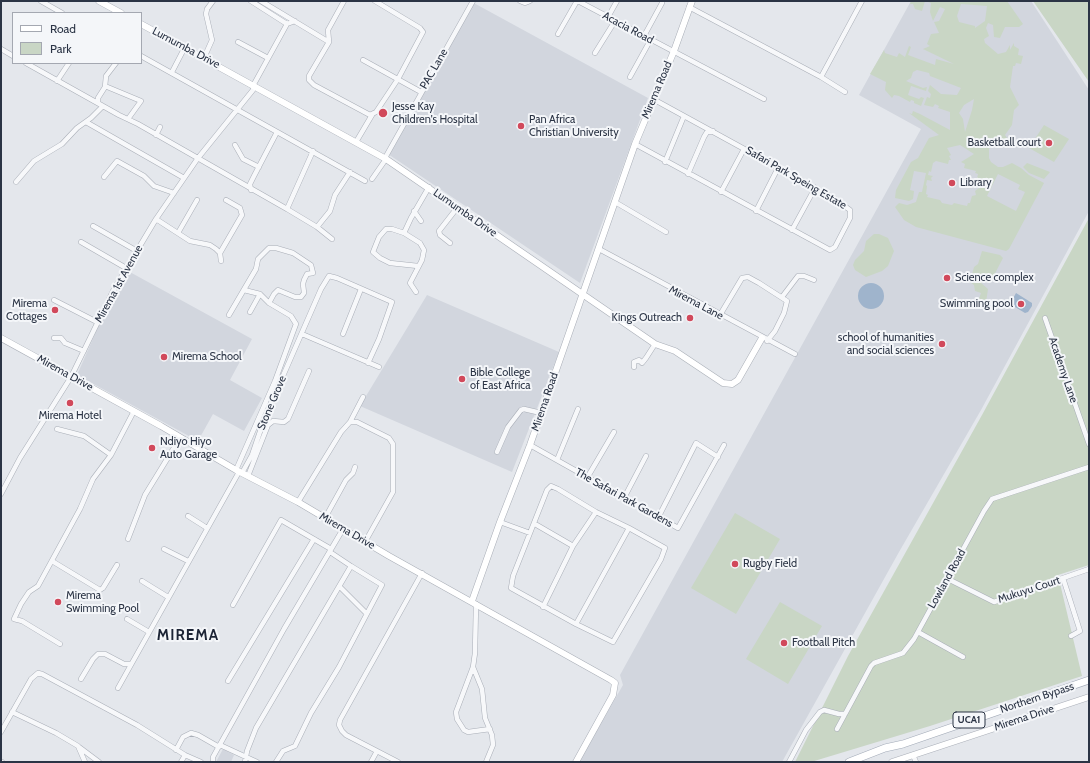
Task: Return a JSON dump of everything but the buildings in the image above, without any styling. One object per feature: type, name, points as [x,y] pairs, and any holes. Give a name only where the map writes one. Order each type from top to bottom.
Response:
[{"type":"main road","name":"Northern Bypass","points":[[849,762],[885,748],[903,744],[1089,680]]},
{"type":"street","points":[[41,1],[55,11]]},
{"type":"street","points":[[99,1],[118,12]]},
{"type":"street","points":[[204,58],[212,40],[206,14],[207,9],[213,1]]},
{"type":"street","points":[[251,1],[287,24],[295,21]]},
{"type":"street","points":[[262,1],[329,42]]},
{"type":"street","points":[[344,1],[328,30],[329,42],[309,76],[309,80],[314,85],[367,115],[372,115]]},
{"type":"street","points":[[356,142],[372,115],[376,112],[398,79],[423,32],[420,28],[375,1]]},
{"type":"street","name":"PAC Lane","points":[[372,178],[386,158],[421,92],[473,1]]},
{"type":"street","points":[[520,1],[525,4],[530,1]]},
{"type":"street","points":[[558,34],[577,1]]},
{"type":"street","name":"Acacia Road","points":[[577,1],[764,99]]},
{"type":"street","points":[[608,17],[617,1]]},
{"type":"street","name":"Mirema Road","points":[[490,729],[468,732],[461,726],[457,719],[456,712],[472,667],[475,646],[474,603],[500,522],[530,446],[635,144],[674,52],[692,1]]},
{"type":"street","points":[[821,78],[862,1]]},
{"type":"street","points":[[644,36],[662,3]]},
{"type":"street","points":[[689,7],[845,92]]},
{"type":"street","points":[[595,53],[615,21]]},
{"type":"street","name":"Mirema 1st Avenue","points":[[1,494],[20,458],[71,377],[97,322],[126,268],[156,218],[198,158],[253,90],[254,84],[287,24]]},
{"type":"street","name":"Lumumba Drive","points":[[142,25],[254,84],[386,158],[655,344],[675,351],[726,384],[738,380],[765,339]]},
{"type":"street","points":[[630,77],[651,39]]},
{"type":"street","points":[[238,42],[268,58]]},
{"type":"street","points":[[172,72],[185,47]]},
{"type":"street","points":[[1,49],[12,55]]},
{"type":"street","points":[[142,57],[365,181]]},
{"type":"street","points":[[363,60],[421,92]]},
{"type":"street","points":[[28,64],[287,209],[318,227],[332,239]]},
{"type":"street","points":[[57,81],[68,64]]},
{"type":"street","points":[[98,102],[105,86],[106,76],[115,64]]},
{"type":"street","points":[[105,86],[141,101],[128,119]]},
{"type":"street","name":"Safari Park Speing Estate","points":[[635,144],[665,162],[826,249],[830,250],[835,247],[852,212],[848,207],[816,188],[653,99]]},
{"type":"street","points":[[16,182],[34,161],[49,150],[62,144],[77,128],[86,122],[103,106]]},
{"type":"street","points":[[665,162],[684,116]]},
{"type":"street","points":[[86,122],[184,178]]},
{"type":"street","points":[[156,135],[160,127]]},
{"type":"street","points":[[688,174],[704,137],[707,132],[713,131]]},
{"type":"street","points":[[251,190],[250,184],[277,132]]},
{"type":"street","points":[[235,145],[243,159],[259,167]]},
{"type":"street","points":[[721,192],[744,149]]},
{"type":"street","points":[[287,209],[313,151]]},
{"type":"street","points":[[104,177],[117,161],[144,176],[154,186],[174,193]]},
{"type":"street","points":[[756,211],[778,168]]},
{"type":"street","points":[[318,227],[330,211],[335,194],[350,172]]},
{"type":"street","points":[[404,233],[414,211],[429,187]]},
{"type":"street","points":[[792,230],[816,188]]},
{"type":"street","points":[[178,233],[198,200]]},
{"type":"street","points":[[221,261],[220,253],[242,215],[240,208],[226,200]]},
{"type":"street","points":[[614,202],[666,232]]},
{"type":"street","points":[[450,243],[440,236],[439,232],[457,208]]},
{"type":"street","points":[[414,211],[421,221]]},
{"type":"street","points":[[156,218],[190,241],[210,245],[220,253]]},
{"type":"street","points":[[93,226],[137,251]]},
{"type":"street","points":[[416,292],[410,283],[424,256],[423,247],[420,242],[404,233],[392,229],[386,229],[379,237],[373,252],[385,261],[418,266]]},
{"type":"street","points":[[81,242],[126,268]]},
{"type":"street","points":[[229,315],[256,269],[258,259],[269,248],[276,248],[293,253],[312,265],[313,273],[308,274],[304,280],[304,292],[301,297],[295,297],[278,290],[269,303]]},
{"type":"street","name":"Mirema Lane","points":[[599,249],[795,354]]},
{"type":"street","points":[[782,297],[798,276],[804,276],[814,280]]},
{"type":"street","name":"Stone Grove","points":[[241,473],[252,455],[265,418],[327,277],[337,278],[392,303],[368,363]]},
{"type":"street","points":[[720,315],[740,281],[744,277],[759,283],[786,301],[786,306],[773,335],[765,339]]},
{"type":"street","points":[[343,334],[361,289]]},
{"type":"street","points":[[241,473],[296,327],[294,318],[269,303],[260,294],[244,290]]},
{"type":"street","points":[[250,312],[260,294]]},
{"type":"street","points":[[54,300],[97,322]]},
{"type":"street","name":"Academy Lane","points":[[1045,318],[1089,444]]},
{"type":"street","points":[[302,334],[379,367]]},
{"type":"street","name":"Mirema Drive","points":[[1,338],[134,411],[241,473],[298,502],[365,542],[614,683],[613,695],[576,762]]},
{"type":"street","points":[[54,338],[61,338],[65,343],[84,351]]},
{"type":"street","points":[[634,367],[634,362],[639,360],[642,363],[655,344]]},
{"type":"street","points":[[118,688],[188,561],[268,425],[272,421],[284,422],[288,419],[309,371]]},
{"type":"street","points":[[298,502],[341,432],[350,422],[363,397]]},
{"type":"street","points":[[497,452],[508,427],[521,410],[524,409],[541,413]]},
{"type":"street","points":[[557,460],[578,409]]},
{"type":"street","points":[[60,644],[22,621],[14,619],[20,604],[29,592],[38,586],[80,509],[93,479],[111,455],[134,411]]},
{"type":"street","points":[[350,422],[356,422],[384,435],[389,438],[393,444],[393,492],[365,542]]},
{"type":"street","points":[[57,429],[84,436],[111,455]]},
{"type":"street","points":[[587,478],[614,432]]},
{"type":"street","points":[[128,539],[145,495],[180,438]]},
{"type":"street","points":[[658,518],[696,443],[718,457]]},
{"type":"street","name":"The Safari Park Gardens","points":[[530,446],[678,528],[724,446]]},
{"type":"street","points":[[624,498],[646,456]]},
{"type":"street","points":[[325,518],[355,467]]},
{"type":"street","name":"Lowland Road","points":[[836,729],[871,666],[874,663],[903,652],[918,632],[992,499],[1089,467]]},
{"type":"street","points":[[551,486],[596,512],[664,547],[666,550],[614,642],[576,624],[511,588],[513,576],[535,524],[547,490],[551,486]]},
{"type":"street","points":[[544,607],[573,546],[596,512]]},
{"type":"street","points":[[188,516],[207,528]]},
{"type":"street","points":[[233,605],[281,520],[314,539],[351,566],[382,585],[339,667],[311,713],[295,746],[282,751],[276,762]]},
{"type":"street","points":[[500,522],[530,533]]},
{"type":"street","points":[[535,524],[573,546]]},
{"type":"street","points":[[576,624],[629,528]]},
{"type":"street","points":[[213,762],[213,757],[284,629],[343,529]]},
{"type":"street","points":[[228,681],[314,539]]},
{"type":"street","points":[[164,549],[188,561]]},
{"type":"street","points":[[52,561],[100,590],[103,588],[117,565]]},
{"type":"street","points":[[246,759],[256,728],[351,566]]},
{"type":"street","name":"Mukuyu Court","points":[[948,579],[994,602],[1089,569]]},
{"type":"street","points":[[398,762],[346,735],[339,725],[340,720],[422,574]]},
{"type":"street","points":[[1063,578],[1080,631],[1072,636]]},
{"type":"street","points":[[142,581],[168,597]]},
{"type":"street","points":[[340,587],[366,613]]},
{"type":"street","points":[[127,619],[149,632]]},
{"type":"street","points":[[918,632],[963,657]]},
{"type":"street","points":[[81,679],[93,659],[98,654],[105,654],[124,664],[131,664]]},
{"type":"street","points":[[472,667],[482,689],[485,718],[490,729],[492,745],[486,762]]},
{"type":"street","points":[[1,732],[31,679],[38,673],[137,725],[176,750],[201,762]]},
{"type":"street","name":"Mirema Drive","points":[[892,762],[1089,697]]},
{"type":"street","points":[[789,762],[806,730],[820,712],[824,710],[845,714]]},
{"type":"street","points":[[12,712],[56,733],[78,746],[99,762]]},
{"type":"street","points":[[176,750],[183,737],[188,734],[198,735],[246,759],[257,762]]},
{"type":"street","points":[[78,746],[86,762]]},
{"type":"street","points":[[371,762],[377,751]]},
{"type":"street","points":[[181,762],[185,755]]},
{"type":"street","points":[[913,755],[916,762]]},
{"type":"shaded area","points":[[911,1],[1031,1],[1089,90],[1089,211],[981,410],[899,552],[782,762],[579,762],[623,685],[620,675],[921,129],[859,95]]},
{"type":"shaded area","name":"Pan Africa Christian University","points":[[472,2],[648,98],[580,283],[388,154]]},
{"type":"shaded area","name":"Mirema School","points":[[128,271],[252,339],[230,380],[262,398],[244,431],[213,414],[198,441],[77,375],[99,325]]},
{"type":"shaded area","name":"Bible College of East Africa","points":[[427,295],[559,352],[512,472],[360,406]]},
{"type":"shaded area","points":[[223,749],[234,755],[231,762],[216,762]]},
{"type":"green space","points":[[911,1],[925,1],[922,11],[915,9],[913,4],[910,4]]},
{"type":"green space","points":[[925,1],[1007,1],[1023,24],[1019,27],[1005,27],[1000,38],[994,37],[993,25],[988,23],[986,28],[989,36],[984,39],[985,43],[998,54],[1006,52],[1010,45],[1010,50],[1014,43],[1014,46],[1019,49],[1018,55],[1023,56],[1021,64],[1016,63],[1015,66],[1013,66],[1010,87],[1019,105],[1014,110],[1012,125],[1005,135],[1013,147],[1002,141],[994,143],[989,149],[989,158],[991,162],[998,167],[1003,167],[1012,163],[1044,183],[1009,249],[1006,251],[916,227],[904,220],[895,207],[899,203],[907,205],[916,202],[919,192],[922,192],[926,173],[914,171],[910,190],[914,191],[913,199],[909,201],[895,198],[896,190],[911,162],[918,158],[929,138],[939,135],[909,113],[912,114],[913,111],[950,130],[950,112],[938,108],[939,106],[935,104],[933,107],[924,105],[927,97],[930,98],[931,94],[928,91],[930,85],[941,94],[957,95],[961,88],[930,76],[929,73],[917,70],[913,72],[911,78],[906,81],[923,88],[927,87],[926,91],[911,86],[908,95],[919,99],[921,97],[924,98],[921,106],[914,103],[914,101],[911,100],[910,102],[899,96],[894,95],[892,98],[885,90],[886,82],[870,74],[884,50],[885,53],[897,57],[899,53],[905,57],[909,46],[911,47],[908,55],[935,65],[936,59],[954,64],[923,49],[930,46],[927,44],[931,34],[939,33],[934,22],[939,21],[945,9],[940,7],[933,21],[930,12],[931,3]],"holes":[[[961,4],[987,6],[985,21],[975,28],[975,26],[959,22],[957,16]],[[974,99],[965,132],[963,119],[959,113],[964,105]],[[960,145],[974,154],[961,162],[965,164],[964,168],[976,171],[975,173],[978,174],[976,182],[979,188],[975,191],[976,195],[972,196],[970,203],[968,203],[967,206],[954,203],[952,205],[942,203],[940,200],[927,197],[926,185],[927,180],[932,181],[931,178],[933,176],[928,175],[929,171],[931,172],[933,163],[936,161],[948,164],[949,160],[951,160],[949,156],[951,155],[947,148]],[[998,174],[1020,185],[1018,189],[1025,192],[1016,211],[987,196]]]},
{"type":"green space","points":[[1033,1],[1089,1],[1089,82]]},
{"type":"green space","name":"Basketball court","points":[[1044,125],[1069,139],[1054,162],[1029,148]]},
{"type":"green space","points":[[1027,163],[1050,172],[1044,179],[1029,173],[1023,167]]},
{"type":"green space","points":[[1089,218],[1089,565],[1058,575],[1082,676],[930,726],[811,762],[795,762],[848,656],[982,415]]},
{"type":"green space","points":[[874,234],[879,234],[888,238],[894,251],[888,266],[882,271],[866,277],[855,270],[853,265],[855,260],[864,251],[866,241]]},
{"type":"green space","points":[[982,251],[1000,255],[1003,258],[991,281],[981,283],[988,289],[985,309],[976,307],[981,293],[975,291],[974,285],[970,282],[974,267],[978,264]]},
{"type":"green space","name":"Rugby Field","points":[[735,513],[780,539],[736,614],[691,588]]},
{"type":"green space","name":"Football Pitch","points":[[780,602],[822,626],[788,684],[746,659]]},
{"type":"water","points":[[871,283],[880,287],[884,296],[880,305],[871,309],[862,305],[858,296],[862,287]]},
{"type":"water","name":"Swimming pool","points":[[1016,293],[1032,303],[1032,306],[1028,312],[1025,313],[1010,304]]},
{"type":"place","name":"Jesse Kay Children's Hospital","points":[[383,113]]},
{"type":"place","name":"Pan Africa Christian University","points":[[521,126]]},
{"type":"place","name":"Basketball court","points":[[1049,143]]},
{"type":"place","name":"Library","points":[[952,183]]},
{"type":"place","name":"Science complex","points":[[947,278]]},
{"type":"place","name":"Swimming pool","points":[[1021,304]]},
{"type":"place","name":"Mirema Cottages","points":[[55,310]]},
{"type":"place","name":"Kings Outreach","points":[[690,318]]},
{"type":"place","name":"school of humanities and social sciences","points":[[942,344]]},
{"type":"place","name":"Mirema School","points":[[164,357]]},
{"type":"place","name":"Bible College of East Africa","points":[[462,379]]},
{"type":"place","name":"Mirema Hotel","points":[[70,403]]},
{"type":"place","name":"Ndiyo Hiyo Auto Garage","points":[[152,448]]},
{"type":"place","name":"Rugby Field","points":[[735,564]]},
{"type":"place","name":"Mirema Swimming Pool","points":[[58,602]]},
{"type":"place","name":"Football Pitch","points":[[784,643]]},
{"type":"district","name":"MIREMA","points":[[188,636]]}]
